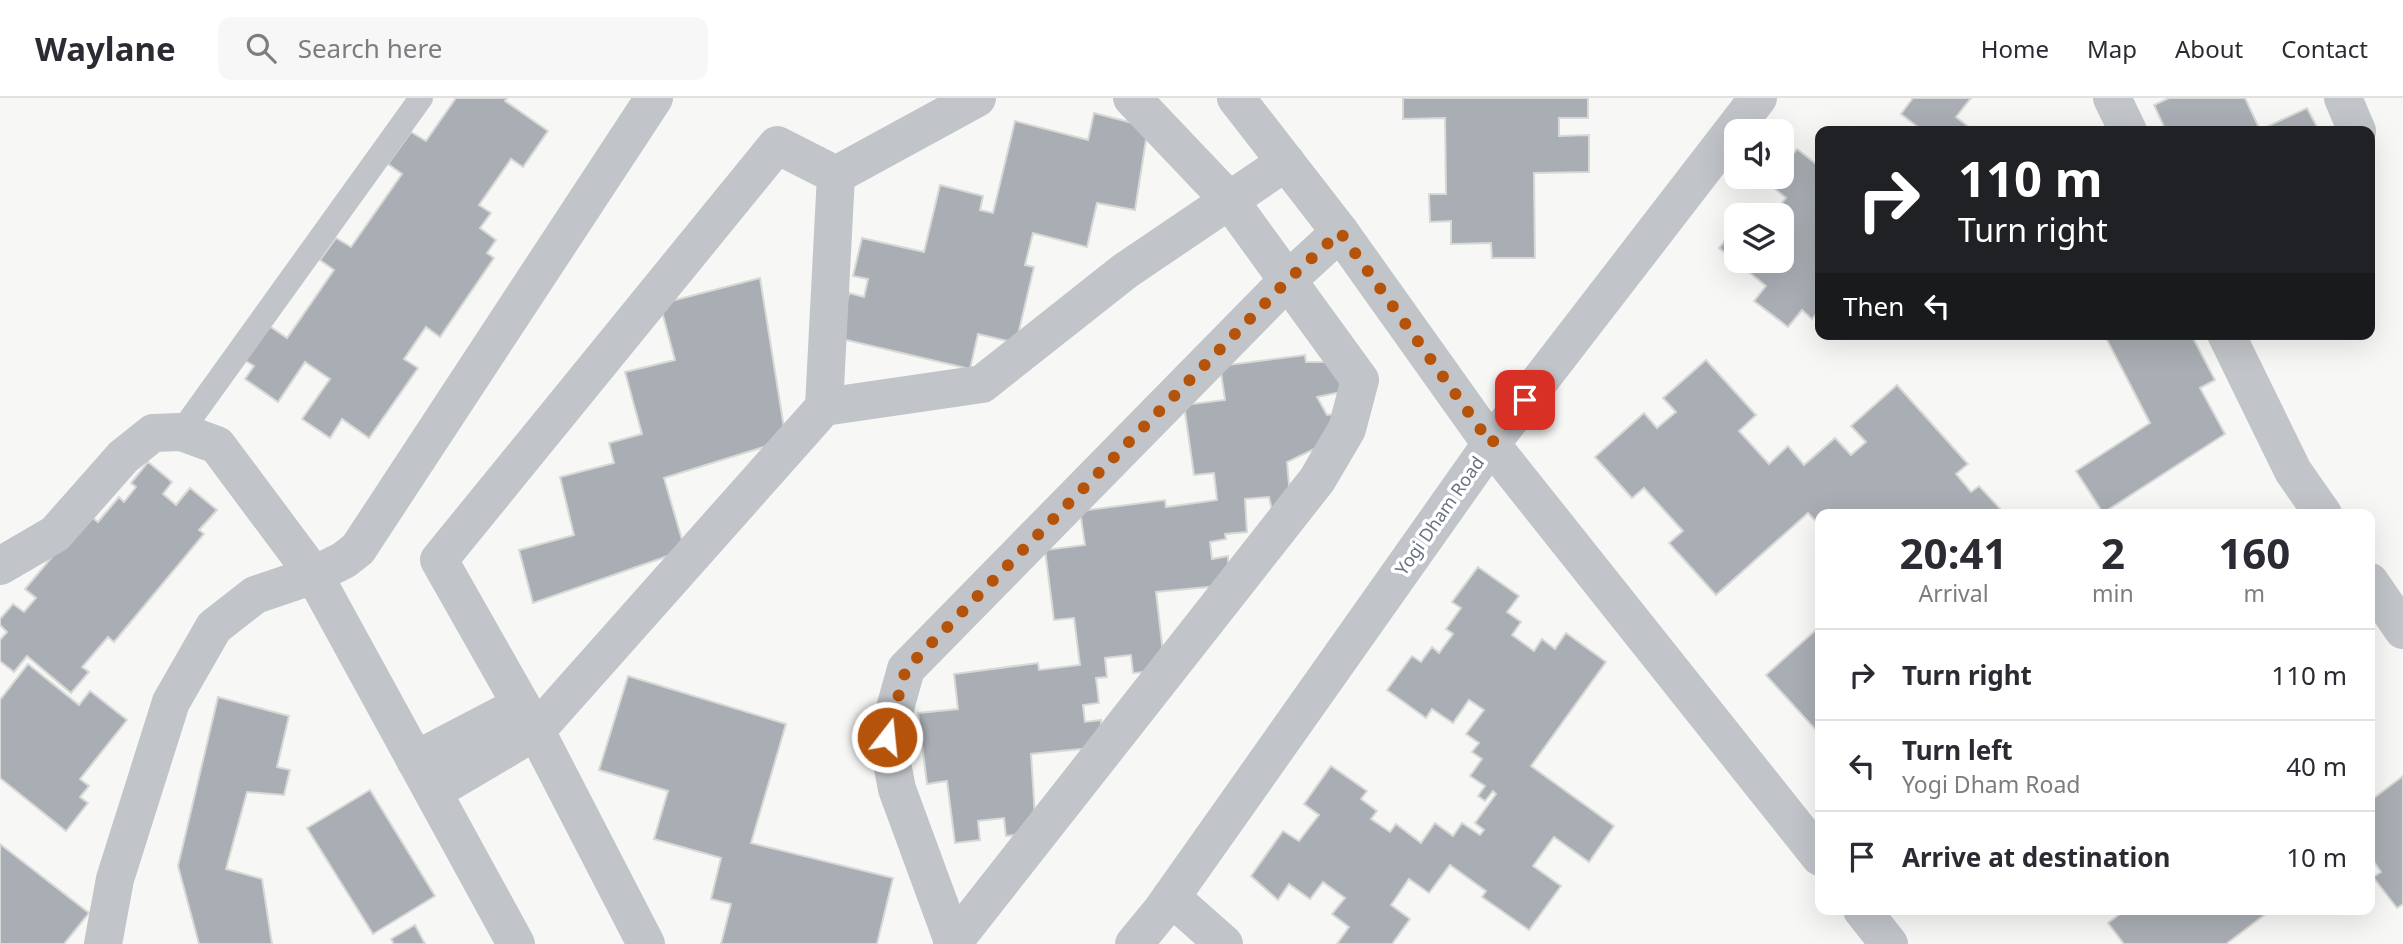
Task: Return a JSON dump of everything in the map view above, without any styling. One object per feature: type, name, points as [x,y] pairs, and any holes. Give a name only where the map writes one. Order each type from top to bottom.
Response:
[{"type":"street","points":[[103,944],[115,879],[172,702],[214,627],[255,595],[314,575],[344,560],[358,549],[654,98]]},
{"type":"street","points":[[836,175],[977,98]]},
{"type":"street","points":[[953,943],[1317,480],[1347,429],[1360,380],[1230,201],[1132,98]]},
{"type":"street","points":[[1236,98],[1340,232],[1491,444],[1815,852]]},
{"type":"street","name":"Yogi Dham Road","points":[[1134,944],[1171,897],[1491,444],[1758,98]]},
{"type":"street","points":[[2112,98],[2126,126]]},
{"type":"street","points":[[2343,98],[2355,126]]},
{"type":"street","points":[[646,944],[528,718],[439,560],[777,145],[836,175]]},
{"type":"street","points":[[424,776],[528,718],[824,408],[982,384],[1125,271],[1286,162]]},
{"type":"street","points":[[824,408],[836,175]]},
{"type":"street","points":[[953,943],[897,789],[887,737],[906,669],[1288,280],[1340,232]]},
{"type":"street","points":[[2229,340],[2293,471],[2320,509]]},
{"type":"street","points":[[0,566],[55,534],[123,457],[153,433],[181,432],[217,445],[314,575],[516,944]]},
{"type":"street","points":[[2375,589],[2403,630]]},
{"type":"street","points":[[1171,897],[1224,944]]},
{"type":"street","points":[[1866,915],[1889,944]]},
{"type":"lane","points":[[181,432],[421,98]]},
{"type":"building","points":[[456,98],[507,98],[505,101],[548,131],[523,167],[511,159],[479,205],[491,213],[480,228],[496,240],[487,253],[494,258],[440,337],[426,327],[404,359],[418,368],[369,438],[342,419],[330,438],[302,419],[330,379],[305,362],[278,402],[245,379],[254,366],[241,358],[265,323],[287,338],[334,270],[320,260],[336,238],[351,247],[402,174],[388,164],[411,132],[426,141]]},
{"type":"building","points":[[1403,98],[1588,98],[1588,118],[1559,118],[1559,136],[1589,135],[1589,172],[1534,173],[1535,258],[1492,258],[1491,243],[1451,244],[1451,221],[1430,222],[1429,194],[1446,194],[1445,118],[1403,119]]},
{"type":"building","points":[[1913,98],[1971,98],[1956,117],[1968,126],[1917,126],[1901,114]]},
{"type":"building","points":[[2169,98],[2245,98],[2258,126],[2164,126],[2154,105]]},
{"type":"building","points":[[2307,108],[2316,126],[2269,126]]},
{"type":"building","points":[[1094,113],[1148,127],[1135,210],[1097,203],[1087,247],[1033,233],[1025,265],[1034,267],[1016,343],[978,334],[970,369],[838,338],[849,293],[864,297],[868,279],[853,276],[862,238],[924,252],[940,185],[983,196],[980,210],[993,213],[1015,121],[1088,140]]},
{"type":"building","points":[[1797,149],[1815,163],[1815,315],[1812,319],[1802,310],[1788,327],[1754,301],[1766,286],[1750,273],[1794,273],[1794,203],[1782,203],[1786,198],[1775,189],[1794,189],[1794,153]]},
{"type":"building","points":[[760,278],[786,440],[664,478],[685,550],[533,603],[519,550],[574,535],[560,477],[614,463],[609,443],[642,434],[625,372],[675,360],[660,304]]},
{"type":"building","points":[[2107,340],[2194,340],[2215,380],[2200,388],[2225,434],[2109,509],[2100,509],[2076,471],[2150,423]]},
{"type":"building","points":[[1305,355],[1306,362],[1339,362],[1346,391],[1317,397],[1327,415],[1343,413],[1337,438],[1287,462],[1291,508],[1273,514],[1269,497],[1245,499],[1247,532],[1225,534],[1226,539],[1210,542],[1212,559],[1228,556],[1229,585],[1156,592],[1165,670],[1133,673],[1131,655],[1105,658],[1107,677],[1096,678],[1099,703],[1083,705],[1085,722],[1101,720],[1101,747],[1031,754],[1036,832],[1006,836],[1004,818],[978,821],[980,840],[955,843],[947,781],[927,784],[918,713],[958,709],[954,674],[1038,663],[1039,670],[1080,665],[1074,618],[1054,620],[1045,550],[1085,545],[1080,511],[1165,500],[1166,507],[1217,500],[1214,473],[1194,475],[1184,405],[1225,400],[1220,366]]},
{"type":"building","points":[[1706,360],[1756,415],[1739,431],[1769,464],[1788,446],[1804,465],[1835,438],[1851,455],[1866,442],[1851,426],[1897,385],[1968,464],[1956,474],[1971,492],[1979,486],[2000,509],[1815,509],[1815,521],[1808,513],[1716,595],[1669,543],[1683,531],[1644,488],[1632,498],[1595,457],[1644,413],[1657,428],[1676,412],[1663,398]]},
{"type":"building","points":[[148,462],[172,482],[163,494],[176,505],[190,488],[217,510],[199,530],[204,534],[114,642],[108,637],[82,667],[89,672],[71,693],[27,656],[14,672],[0,661],[0,640],[7,632],[0,625],[0,619],[13,604],[24,612],[36,598],[25,589],[88,514],[98,522],[119,497],[124,502],[136,487],[131,483]]},
{"type":"building","points":[[1478,567],[1519,596],[1507,612],[1521,622],[1512,635],[1534,651],[1542,639],[1555,649],[1566,633],[1606,662],[1531,766],[1614,826],[1589,862],[1554,837],[1533,866],[1561,886],[1529,930],[1482,897],[1486,891],[1450,865],[1429,893],[1409,879],[1391,905],[1410,919],[1392,944],[1337,944],[1349,927],[1332,914],[1345,898],[1323,882],[1310,899],[1289,884],[1278,900],[1251,876],[1283,831],[1299,841],[1319,815],[1304,804],[1331,766],[1367,791],[1361,799],[1377,811],[1371,819],[1390,832],[1396,824],[1421,843],[1435,823],[1453,836],[1462,823],[1480,835],[1484,830],[1475,823],[1496,794],[1493,791],[1485,801],[1478,796],[1485,786],[1470,776],[1482,759],[1472,752],[1479,743],[1466,734],[1484,710],[1469,700],[1453,723],[1432,709],[1426,718],[1387,690],[1412,656],[1421,662],[1432,647],[1439,653],[1453,634],[1446,629],[1461,608],[1452,602]]},
{"type":"building","points":[[1815,631],[1815,729],[1766,675]]},
{"type":"building","points":[[28,664],[79,705],[90,691],[127,720],[80,779],[89,786],[80,797],[88,803],[66,831],[0,778],[0,700]]},
{"type":"building","points":[[628,676],[786,724],[751,843],[893,878],[877,944],[721,944],[731,904],[711,899],[721,858],[654,839],[668,791],[599,770]]},
{"type":"building","points":[[218,697],[289,716],[277,767],[290,770],[284,795],[247,792],[226,869],[262,879],[272,944],[199,944],[178,866]]},
{"type":"building","points":[[2403,776],[2403,904],[2397,908],[2375,880],[2375,876],[2381,872],[2375,863],[2375,797]]},
{"type":"building","points":[[370,790],[435,896],[373,934],[307,828]]},
{"type":"building","points":[[0,844],[89,913],[64,944],[0,944]]},
{"type":"building","points":[[2118,915],[2264,915],[2226,944],[2124,944],[2108,923]]},
{"type":"building","points":[[415,925],[425,944],[394,944],[391,939]]},
{"type":"route","points":[[887,737],[906,669],[1288,280],[1340,232],[1491,444],[1525,400]]}]
